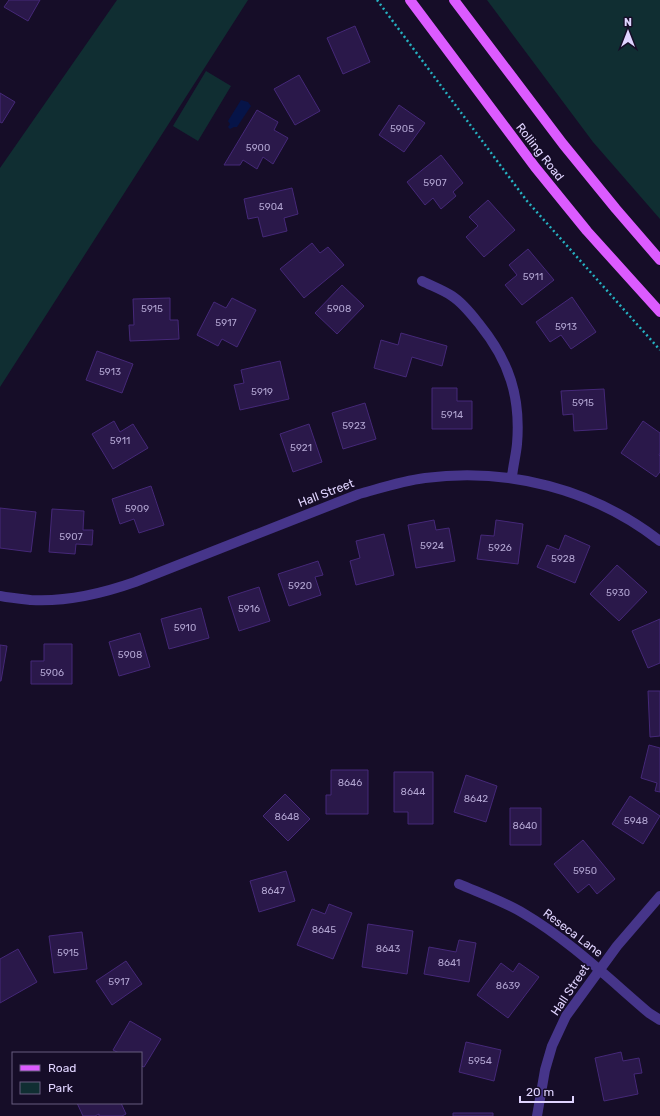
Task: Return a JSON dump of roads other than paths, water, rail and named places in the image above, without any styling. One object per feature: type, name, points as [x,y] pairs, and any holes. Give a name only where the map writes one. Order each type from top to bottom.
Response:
[{"type":"main road","name":"Rolling Road","points":[[410,0],[540,173],[588,232],[660,312]]},
{"type":"main road","name":"Rolling Road","points":[[454,0],[563,144],[660,260]]},
{"type":"street","points":[[422,281],[453,297],[466,309],[491,339],[502,356],[510,373],[516,403],[517,424],[517,444],[512,477]]},
{"type":"street","name":"Hall Street","points":[[0,596],[32,600],[68,599],[108,591],[135,582],[359,494],[396,483],[424,478],[455,476],[512,477],[553,486],[594,501],[622,514],[660,541]]},
{"type":"street","name":"Reseca Lane","points":[[459,884],[524,913],[560,938],[649,1013],[660,1020]]},
{"type":"street","name":"Hall Street","points":[[537,1116],[545,1070],[552,1046],[566,1016],[617,946],[660,896]]}]
